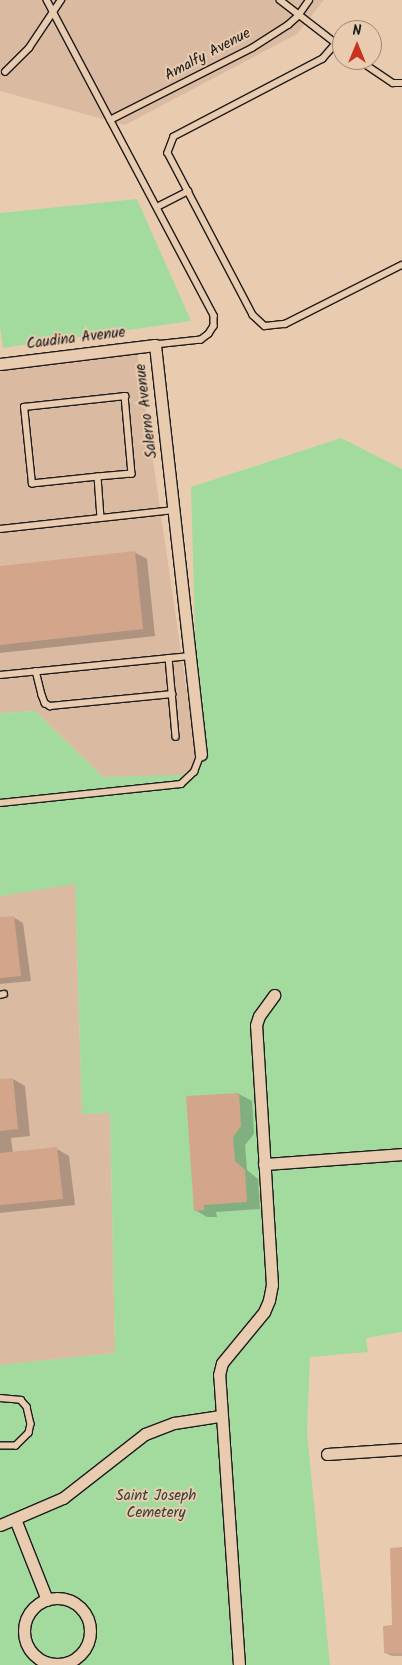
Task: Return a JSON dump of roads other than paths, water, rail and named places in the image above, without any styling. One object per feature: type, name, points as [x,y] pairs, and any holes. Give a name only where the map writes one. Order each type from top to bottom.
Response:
[{"type":"street","name":"Caudina Avenue","points":[[0,364],[155,345]]},
{"type":"street","name":"Salerno Avenue","points":[[155,345],[201,754]]},
{"type":"street","points":[[239,1665],[220,1416],[219,1375],[222,1362],[264,1312],[272,1285],[256,1025],[259,1016],[274,995]]},
{"type":"street","points":[[264,1164],[402,1154]]},
{"type":"street","points":[[0,1525],[63,1498],[145,1434],[174,1423],[220,1416]]},
{"type":"street","points":[[327,1454],[402,1449]]},
{"type":"street","points":[[14,1519],[46,1600]]},
{"type":"street","points":[[58,1598],[69,1600],[86,1614],[90,1625],[88,1641],[79,1656],[70,1663],[54,1663],[39,1658],[26,1642],[24,1632],[28,1617],[37,1605],[46,1600],[58,1598]]},
{"type":"lane","name":"Salerno Avenue","points":[[47,0],[211,308],[214,326],[210,334],[201,340],[155,345]]},
{"type":"lane","points":[[5,72],[29,48],[61,0]]},
{"type":"lane","points":[[280,0],[332,41]]},
{"type":"lane","name":"Amalfy Avenue","points":[[110,120],[252,48],[288,26],[309,0]]},
{"type":"lane","points":[[332,49],[323,59],[174,137],[168,152],[253,315],[265,326],[285,324],[402,265]]},
{"type":"lane","points":[[374,70],[393,83],[402,83]]},
{"type":"lane","points":[[157,207],[188,191]]},
{"type":"lane","points":[[125,396],[132,474],[98,478],[32,484],[24,407],[125,396]]},
{"type":"lane","points":[[98,478],[101,518]]},
{"type":"lane","points":[[0,529],[174,510]]},
{"type":"lane","points":[[0,675],[190,656]]},
{"type":"lane","points":[[169,658],[176,737]]},
{"type":"lane","points":[[36,671],[42,696],[45,703],[50,706],[172,694]]},
{"type":"lane","points":[[0,803],[180,784],[194,772],[201,754]]},
{"type":"lane","points":[[0,1398],[21,1400],[27,1407],[31,1424],[28,1433],[16,1446],[0,1446]]},
{"type":"park label","name":"Saint Joseph Cemetery","points":[[156,1504]]}]
